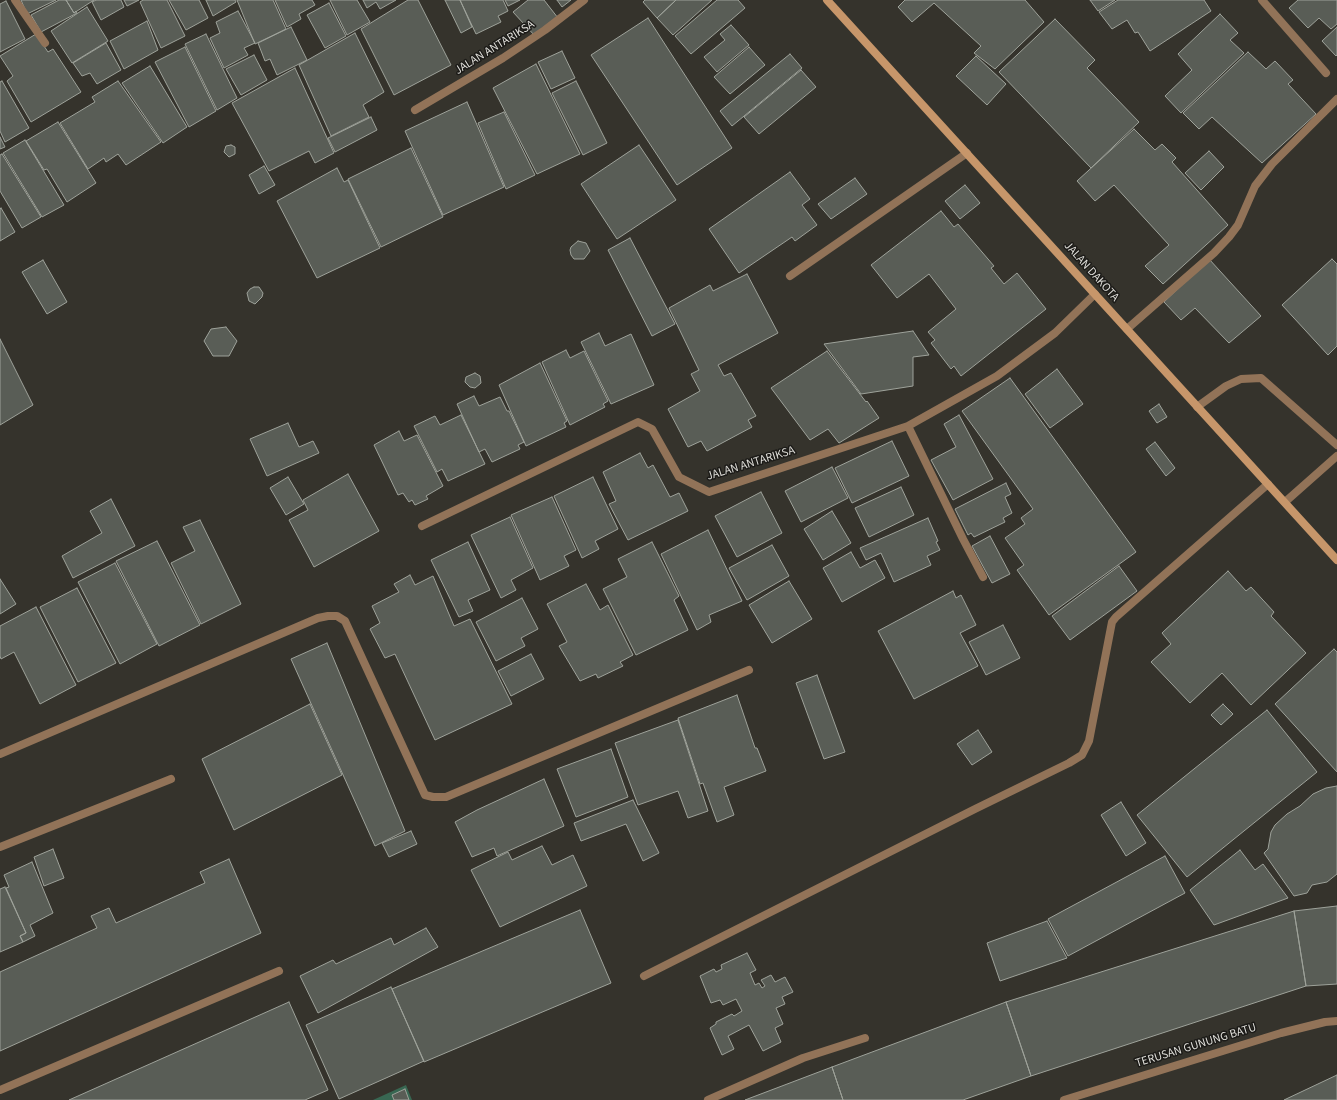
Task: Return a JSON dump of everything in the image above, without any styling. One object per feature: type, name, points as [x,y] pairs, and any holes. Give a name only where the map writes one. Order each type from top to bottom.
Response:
[{"type":"main road","name":"JALAN DAKOTA","points":[[827,0],[1337,560]]},
{"type":"street","points":[[15,0],[45,43]]},
{"type":"street","name":"JALAN ANTARIKSA","points":[[415,110],[503,58],[545,30],[584,0]]},
{"type":"street","points":[[1262,0],[1326,73]]},
{"type":"street","points":[[1127,329],[1214,253],[1230,237],[1238,225],[1255,186],[1272,164],[1337,99]]},
{"type":"street","points":[[790,276],[967,154]]},
{"type":"street","name":"JALAN ANTARIKSA","points":[[422,526],[638,422],[652,428],[679,478],[709,492],[908,426],[997,376],[1055,332],[1095,294]]},
{"type":"street","points":[[1197,407],[1226,386],[1241,379],[1261,378],[1337,445]]},
{"type":"street","points":[[908,426],[983,577]]},
{"type":"street","points":[[1284,502],[1337,456]]},
{"type":"street","points":[[644,976],[1069,763],[1082,755],[1089,741],[1112,622],[1268,484]]},
{"type":"street","points":[[0,754],[318,618],[328,616],[337,616],[345,621],[425,795],[433,798],[446,797],[750,670]]},
{"type":"street","points":[[0,847],[171,779]]},
{"type":"street","points":[[0,1090],[279,971]]},
{"type":"street","name":"TERUSAN GUNUNG BATU","points":[[1064,1100],[1281,1033],[1325,1022],[1337,1021]]},
{"type":"street","points":[[708,1100],[803,1058],[865,1038]]},
{"type":"shaded area","points":[[406,1085],[412,1100],[373,1100]]},
{"type":"building","points":[[21,0],[56,0],[27,14]]},
{"type":"building","points":[[59,0],[66,0],[74,13],[76,11],[77,13],[41,32],[31,15]]},
{"type":"building","points":[[66,0],[94,0],[74,13]]},
{"type":"building","points":[[96,0],[121,0],[124,7],[101,20],[92,2]]},
{"type":"building","points":[[124,0],[139,0],[127,6]]},
{"type":"building","points":[[143,0],[167,0],[185,36],[161,48],[140,2]]},
{"type":"building","points":[[169,0],[199,0],[208,18],[186,30]]},
{"type":"building","points":[[206,0],[235,0],[236,2],[213,16]]},
{"type":"building","points":[[237,0],[273,0],[286,29],[255,44]]},
{"type":"building","points":[[275,0],[312,0],[315,5],[299,14],[301,19],[287,27]]},
{"type":"building","points":[[330,0],[357,0],[370,22],[347,35]]},
{"type":"building","points":[[363,0],[396,0],[380,9],[376,2],[367,8]]},
{"type":"building","points":[[408,0],[418,0],[451,65],[394,95],[361,29]]},
{"type":"building","points":[[445,0],[460,0],[472,27],[461,33]]},
{"type":"building","points":[[460,0],[503,0],[508,11],[498,16],[501,22],[476,34]]},
{"type":"building","points":[[505,0],[520,0],[508,6]]},
{"type":"building","points":[[528,0],[544,0],[558,18],[535,36],[513,12]]},
{"type":"building","points":[[557,0],[571,0],[562,7]]},
{"type":"building","points":[[645,0],[676,0],[657,18],[643,2]]},
{"type":"building","points":[[676,0],[712,0],[673,35],[657,18]]},
{"type":"building","points":[[717,0],[738,0],[745,8],[691,54],[675,36]]},
{"type":"building","points":[[905,0],[1025,0],[1044,22],[995,69],[974,53],[981,46],[934,3],[912,22],[898,7]]},
{"type":"building","points":[[1090,0],[1115,0],[1098,11]]},
{"type":"building","points":[[1118,0],[1204,0],[1211,11],[1150,51],[1138,32],[1135,33],[1127,20],[1112,29],[1099,12]]},
{"type":"building","points":[[1298,0],[1337,0],[1337,24],[1331,29],[1319,18],[1308,28],[1289,8]]},
{"type":"building","points":[[6,1],[25,39],[0,52],[0,4]]},
{"type":"building","points":[[329,3],[346,36],[325,48],[307,15]]},
{"type":"building","points":[[87,7],[108,41],[72,63],[51,31]]},
{"type":"building","points":[[238,11],[255,43],[244,48],[248,55],[224,68],[210,38],[220,33],[216,22]]},
{"type":"building","points":[[1220,14],[1238,33],[1230,40],[1244,53],[1181,113],[1165,96],[1192,70],[1178,54]]},
{"type":"building","points":[[648,18],[732,148],[677,185],[591,55]]},
{"type":"building","points":[[1055,19],[1095,60],[1087,68],[1139,122],[1091,168],[999,72]]},
{"type":"building","points":[[147,21],[158,50],[124,69],[110,41]]},
{"type":"building","points":[[731,25],[749,45],[717,72],[704,57],[725,40],[720,34]]},
{"type":"building","points":[[291,27],[307,60],[277,75],[270,59],[265,61],[258,43]]},
{"type":"building","points":[[1337,27],[1337,55],[1336,56],[1322,41]]},
{"type":"building","points":[[355,33],[384,92],[363,105],[369,117],[331,136],[299,65]]},
{"type":"building","points":[[36,34],[48,52],[53,49],[81,92],[31,122],[7,81],[13,76],[0,56]]},
{"type":"building","points":[[206,34],[237,98],[217,110],[185,44]]},
{"type":"building","points":[[106,43],[121,70],[97,84],[90,73],[82,76],[73,63]]},
{"type":"building","points":[[185,47],[216,111],[189,127],[155,62]]},
{"type":"building","points":[[749,47],[765,65],[730,94],[714,77]]},
{"type":"building","points":[[562,51],[575,78],[551,89],[538,62]]},
{"type":"building","points":[[1248,52],[1266,69],[1275,61],[1293,80],[1288,84],[1316,114],[1262,163],[1212,117],[1199,129],[1183,113]]},
{"type":"building","points":[[790,54],[802,68],[732,126],[720,111]]},
{"type":"building","points":[[254,55],[267,80],[241,95],[226,69]]},
{"type":"building","points":[[976,56],[1006,84],[987,105],[956,76]]},
{"type":"building","points":[[536,64],[580,154],[537,174],[493,88]]},
{"type":"building","points":[[150,66],[187,127],[163,143],[122,83]]},
{"type":"building","points":[[295,68],[334,153],[315,163],[309,151],[269,171],[232,103]]},
{"type":"building","points":[[801,70],[816,87],[759,134],[744,117]]},
{"type":"building","points":[[2,81],[29,128],[5,142],[0,131],[0,82]]},
{"type":"building","points":[[118,81],[161,142],[126,165],[118,154],[106,162],[104,158],[88,169],[60,123],[95,102],[92,97]]},
{"type":"building","points":[[576,81],[607,143],[583,155],[552,93]]},
{"type":"building","points":[[467,102],[504,187],[443,215],[405,131]]},
{"type":"building","points":[[504,112],[535,175],[506,189],[478,123]]},
{"type":"building","points":[[371,117],[377,130],[335,152],[328,138]]},
{"type":"building","points":[[58,122],[96,183],[67,202],[47,169],[44,170],[26,141]]},
{"type":"building","points":[[1134,129],[1155,150],[1162,144],[1176,158],[1172,162],[1228,225],[1163,284],[1145,266],[1169,245],[1114,185],[1095,201],[1077,181]]},
{"type":"building","points":[[0,137],[5,147],[0,149]]},
{"type":"building","points":[[25,140],[64,205],[42,217],[3,153]]},
{"type":"building","points":[[231,145],[235,147],[235,154],[229,157],[224,152],[226,146]]},
{"type":"building","points":[[639,145],[676,200],[617,239],[581,184]]},
{"type":"building","points":[[411,148],[443,217],[381,247],[348,179]]},
{"type":"building","points":[[1209,151],[1224,167],[1201,190],[1185,173]]},
{"type":"building","points":[[2,154],[41,217],[22,228],[0,191],[0,155]]},
{"type":"building","points":[[264,166],[275,185],[259,194],[249,175]]},
{"type":"building","points":[[337,168],[344,182],[348,180],[380,248],[317,278],[277,201]]},
{"type":"building","points":[[790,172],[810,199],[802,205],[817,225],[795,241],[792,237],[739,273],[709,229]]},
{"type":"building","points":[[855,178],[867,194],[831,219],[818,204]]},
{"type":"building","points":[[965,185],[980,203],[960,219],[945,201]]},
{"type":"building","points":[[1,208],[15,232],[0,241],[0,209]]},
{"type":"building","points":[[941,211],[954,227],[958,224],[994,266],[991,268],[1004,284],[1017,273],[1046,309],[961,376],[954,366],[951,369],[931,343],[935,340],[928,332],[956,309],[929,274],[897,298],[871,265]]},
{"type":"building","points":[[630,238],[675,324],[652,336],[608,250]]},
{"type":"building","points":[[578,241],[586,243],[590,251],[584,259],[574,259],[571,255],[571,247]]},
{"type":"building","points":[[1209,259],[1261,316],[1229,343],[1195,308],[1181,320],[1164,302]]},
{"type":"building","points":[[1332,259],[1337,264],[1337,346],[1328,355],[1282,305]]},
{"type":"building","points":[[43,260],[67,302],[47,314],[22,272]]},
{"type":"building","points":[[747,274],[778,333],[718,365],[724,376],[731,373],[756,416],[748,420],[752,427],[707,451],[701,441],[688,447],[668,409],[700,391],[691,374],[699,370],[669,308],[710,285],[713,291]]},
{"type":"building","points":[[254,287],[259,287],[263,293],[262,297],[255,304],[249,301],[247,293]]},
{"type":"building","points":[[226,327],[237,341],[229,356],[213,356],[204,341],[211,329]]},
{"type":"building","points":[[913,331],[929,355],[913,357],[913,386],[861,394],[824,344]]},
{"type":"building","points":[[599,333],[605,346],[631,334],[654,385],[611,404],[581,342]]},
{"type":"building","points":[[0,339],[33,405],[0,425]]},
{"type":"building","points":[[566,350],[570,358],[584,351],[608,401],[603,404],[605,407],[570,425],[542,362]]},
{"type":"building","points":[[827,351],[879,418],[839,443],[828,429],[810,440],[771,388]]},
{"type":"building","points":[[540,363],[567,421],[564,423],[566,427],[526,446],[499,385]]},
{"type":"building","points":[[1057,369],[1083,404],[1050,428],[1025,394]]},
{"type":"building","points":[[475,373],[480,376],[481,383],[475,388],[470,387],[465,382],[466,377]]},
{"type":"building","points":[[1010,378],[1136,552],[1049,615],[1017,570],[1024,565],[1005,538],[1025,524],[1021,518],[1033,509],[962,411]]},
{"type":"building","points":[[474,396],[479,406],[500,397],[507,411],[509,411],[524,442],[518,445],[520,449],[492,462],[485,449],[479,452],[457,404]]},
{"type":"building","points":[[1159,404],[1167,417],[1157,423],[1149,411]]},
{"type":"building","points":[[461,415],[485,464],[448,481],[442,469],[437,472],[414,426],[435,416],[440,425]]},
{"type":"building","points":[[959,415],[993,479],[953,500],[931,460],[956,447],[944,424]]},
{"type":"building","points":[[288,423],[299,447],[313,441],[319,453],[267,476],[250,439]]},
{"type":"building","points":[[399,431],[404,441],[417,435],[443,486],[426,496],[428,499],[415,505],[412,500],[409,502],[403,493],[398,495],[374,445]]},
{"type":"building","points":[[892,441],[909,476],[852,503],[835,468]]},
{"type":"building","points":[[1155,442],[1175,468],[1166,476],[1146,449]]},
{"type":"building","points":[[640,453],[648,468],[653,465],[670,497],[679,493],[688,511],[628,540],[609,504],[616,501],[603,472]]},
{"type":"building","points":[[832,467],[848,498],[801,522],[785,491]]},
{"type":"building","points":[[348,474],[379,531],[314,567],[289,520],[308,510],[303,500]]},
{"type":"building","points":[[288,477],[304,504],[286,515],[270,488]]},
{"type":"building","points":[[593,477],[618,529],[595,541],[599,549],[582,558],[554,496]]},
{"type":"building","points":[[1006,483],[1011,494],[1005,497],[1012,513],[1003,518],[1005,522],[974,537],[971,533],[968,535],[955,509]]},
{"type":"building","points":[[901,487],[914,515],[869,537],[855,508]]},
{"type":"building","points":[[761,492],[782,533],[737,557],[715,516]]},
{"type":"building","points":[[552,497],[576,550],[564,556],[569,566],[540,580],[511,515]]},
{"type":"building","points":[[111,499],[135,546],[73,578],[62,556],[102,533],[90,511]]},
{"type":"building","points":[[832,511],[851,543],[823,560],[804,529]]},
{"type":"building","points":[[510,517],[533,568],[511,580],[516,590],[501,598],[471,535]]},
{"type":"building","points":[[928,518],[938,541],[936,542],[940,550],[927,556],[931,565],[894,582],[881,553],[866,560],[860,548]]},
{"type":"building","points":[[200,520],[241,604],[201,624],[171,563],[195,551],[183,527]]},
{"type":"building","points":[[708,530],[742,601],[709,615],[711,622],[697,630],[661,554]]},
{"type":"building","points":[[990,536],[1010,574],[992,583],[972,546]]},
{"type":"building","points":[[157,541],[200,625],[159,646],[116,561]]},
{"type":"building","points":[[468,542],[490,590],[468,600],[473,611],[459,617],[431,560]]},
{"type":"building","points":[[652,542],[679,596],[674,600],[688,630],[636,655],[603,589],[627,577],[618,559]]},
{"type":"building","points":[[772,545],[789,576],[747,600],[729,568]]},
{"type":"building","points":[[851,552],[860,568],[875,560],[885,578],[842,602],[823,568]]},
{"type":"building","points":[[115,563],[157,644],[120,664],[78,582]]},
{"type":"building","points":[[1119,566],[1137,591],[1070,640],[1052,616]]},
{"type":"building","points":[[1228,571],[1246,591],[1251,587],[1274,612],[1271,616],[1306,653],[1251,705],[1222,673],[1190,703],[1151,662],[1171,644],[1162,633]]},
{"type":"building","points":[[410,575],[415,585],[433,576],[454,626],[470,619],[512,704],[435,740],[395,654],[385,658],[370,629],[380,623],[372,606],[399,592],[394,584]]},
{"type":"building","points":[[0,579],[16,604],[0,614]]},
{"type":"building","points":[[789,581],[812,619],[772,643],[749,605]]},
{"type":"building","points":[[586,584],[600,610],[608,605],[633,655],[620,662],[623,666],[598,678],[596,674],[580,681],[559,646],[567,642],[547,604]]},
{"type":"building","points":[[77,588],[116,663],[78,682],[40,607]]},
{"type":"building","points":[[953,591],[956,598],[961,595],[976,625],[960,633],[978,666],[914,699],[878,631]]},
{"type":"building","points":[[522,598],[538,629],[521,638],[525,646],[496,661],[476,622]]},
{"type":"building","points":[[36,607],[76,685],[40,704],[14,652],[1,659],[0,656],[0,626]]},
{"type":"building","points":[[1003,625],[1020,658],[986,675],[969,642]]},
{"type":"building","points":[[327,643],[405,831],[375,846],[291,659]]},
{"type":"building","points":[[1334,649],[1337,652],[1337,772],[1275,704]]},
{"type":"building","points":[[531,654],[544,679],[511,696],[498,671]]},
{"type":"building","points":[[817,675],[845,752],[824,759],[796,683]]},
{"type":"building","points":[[737,695],[755,748],[757,748],[766,771],[724,787],[734,815],[717,822],[703,783],[700,784],[678,718]]},
{"type":"building","points":[[310,704],[342,775],[234,830],[202,759]]},
{"type":"building","points":[[1223,704],[1233,714],[1221,725],[1211,715]]},
{"type":"building","points":[[1267,710],[1317,772],[1187,877],[1137,815]]},
{"type":"building","points":[[678,720],[708,811],[688,818],[678,791],[638,805],[615,743]]},
{"type":"building","points":[[978,730],[992,752],[972,765],[957,744]]},
{"type":"building","points":[[611,749],[628,797],[576,817],[557,769]]},
{"type":"building","points":[[544,779],[564,826],[497,856],[494,848],[472,857],[455,822],[477,810]]},
{"type":"building","points":[[1337,786],[1337,874],[1327,882],[1312,885],[1307,893],[1294,896],[1264,853],[1268,849],[1271,832],[1275,825],[1287,814],[1300,806],[1313,794],[1326,788]]},
{"type":"building","points":[[633,800],[659,853],[643,861],[626,824],[581,841],[574,823]]},
{"type":"building","points":[[1121,802],[1146,843],[1126,856],[1101,815]]},
{"type":"building","points":[[411,831],[417,844],[389,857],[382,843]]},
{"type":"building","points":[[542,846],[552,865],[573,855],[587,886],[500,927],[471,870],[508,852],[512,860]]},
{"type":"building","points":[[53,849],[64,878],[44,886],[34,857]]},
{"type":"building","points":[[1240,850],[1255,870],[1263,864],[1288,898],[1214,925],[1190,890]]},
{"type":"building","points":[[1165,856],[1185,893],[1068,956],[1048,919]]},
{"type":"building","points":[[229,859],[261,933],[0,1051],[0,972],[97,928],[91,916],[109,908],[116,923],[205,883],[200,872]]},
{"type":"building","points":[[32,862],[53,913],[30,925],[35,936],[23,942],[20,936],[26,933],[6,888],[9,887],[4,875]]},
{"type":"building","points":[[5,887],[26,933],[20,936],[23,942],[0,952],[0,889]]},
{"type":"building","points":[[1337,906],[1337,984],[1306,986],[1294,911]]},
{"type":"building","points":[[580,910],[611,983],[424,1062],[392,989]]},
{"type":"building","points":[[1294,911],[1306,986],[1031,1076],[1006,1002]]},
{"type":"building","points":[[1047,921],[1067,958],[1000,981],[987,943]]},
{"type":"building","points":[[426,928],[438,947],[318,1013],[300,976],[333,960],[336,964],[391,938],[394,945]]},
{"type":"building","points":[[747,953],[756,970],[750,973],[755,985],[759,983],[762,988],[765,986],[761,980],[771,975],[775,982],[785,977],[793,992],[782,997],[785,1004],[776,1008],[783,1024],[775,1028],[781,1042],[763,1051],[749,1025],[728,1036],[734,1049],[722,1055],[710,1028],[716,1024],[716,1022],[732,1014],[734,1016],[742,1011],[736,999],[723,1005],[720,1000],[711,1003],[700,976],[714,969],[716,972],[722,969],[721,965]]},
{"type":"building","points":[[391,987],[424,1061],[339,1099],[306,1025]]},
{"type":"building","points":[[289,1002],[328,1090],[305,1100],[69,1100]]},
{"type":"building","points":[[1006,1002],[1031,1076],[963,1100],[843,1100],[832,1067]]},
{"type":"building","points":[[832,1067],[843,1100],[745,1100]]},
{"type":"building","points":[[1337,1075],[1337,1100],[1284,1100]]},
{"type":"building","points":[[405,1089],[409,1100],[394,1100],[392,1095]]}]
